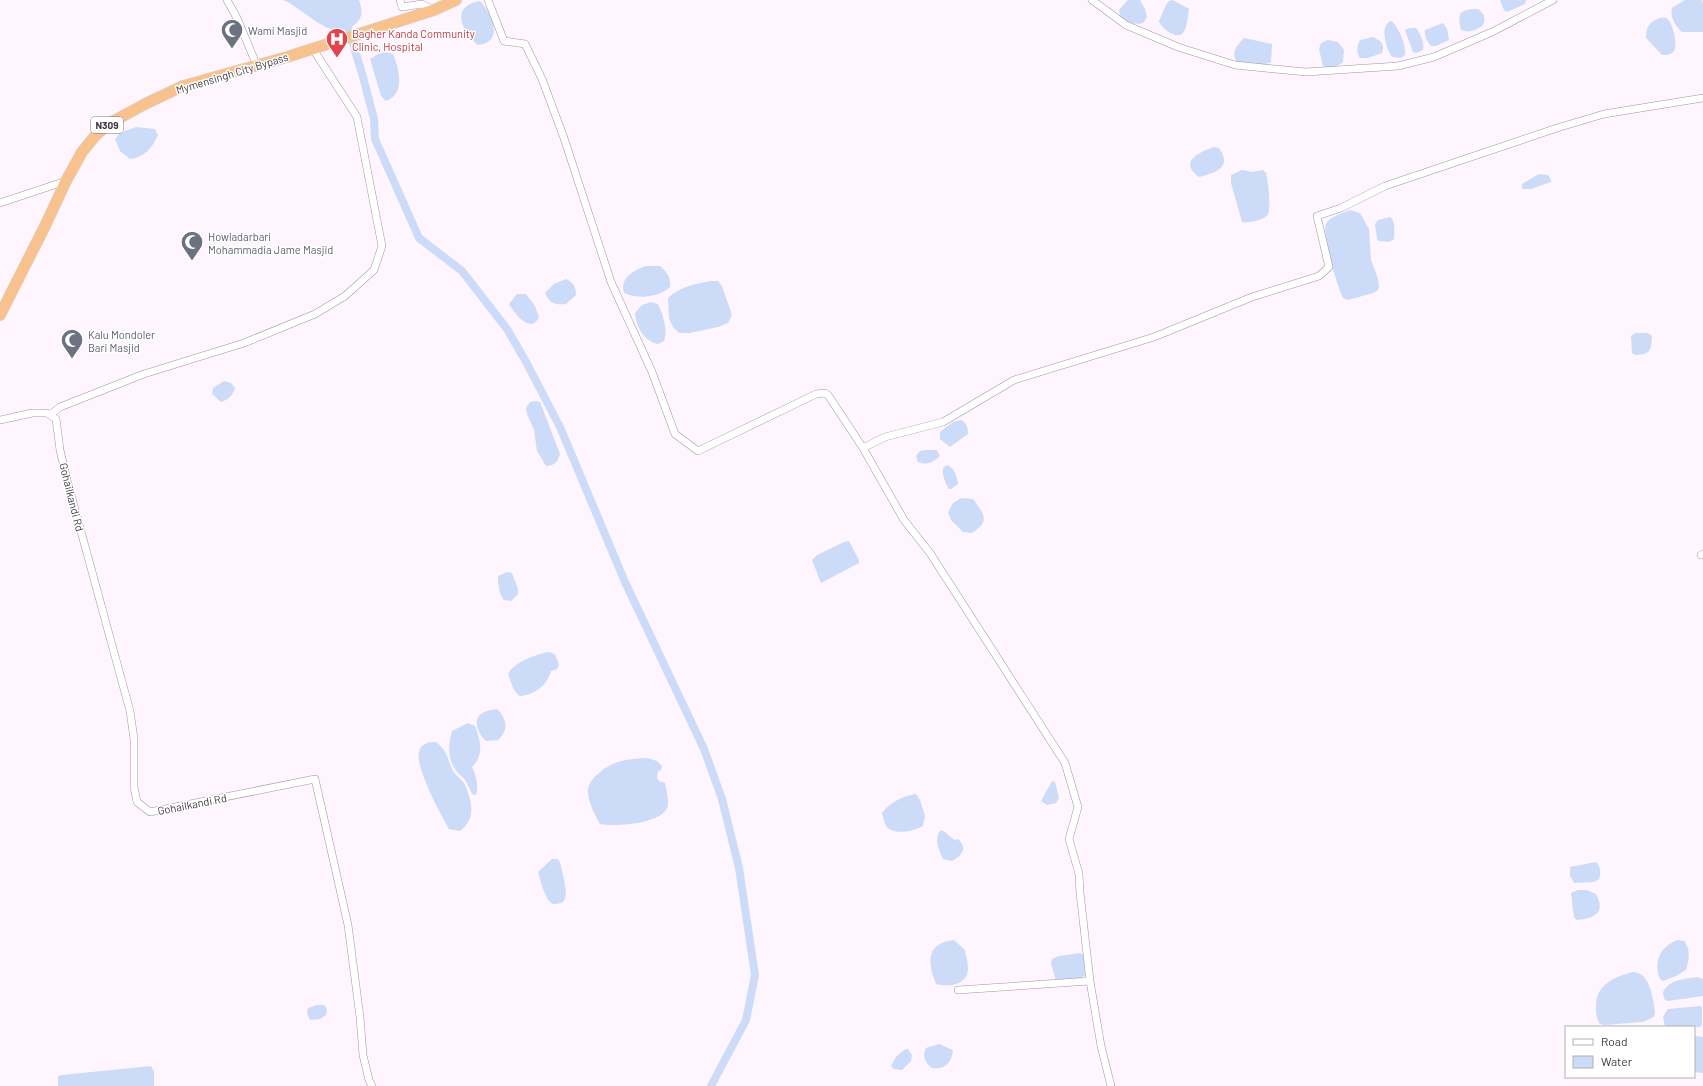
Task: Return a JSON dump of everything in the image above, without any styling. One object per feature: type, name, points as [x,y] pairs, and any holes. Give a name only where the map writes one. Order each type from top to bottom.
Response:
[{"type":"highway","name":"Mymensingh City Bypass","points":[[0,315],[66,181],[82,152],[95,136],[108,124],[183,86],[313,49],[434,10],[456,0]]},
{"type":"street","points":[[227,0],[237,18],[257,66]]},
{"type":"street","points":[[400,0],[402,7],[422,4],[434,10]]},
{"type":"street","points":[[488,0],[504,41],[525,44],[542,79],[564,138],[611,282],[652,372],[675,434],[698,451],[816,394],[825,393],[828,395],[863,448],[904,520],[930,553],[1065,763],[1078,807],[1069,839],[1079,874],[1090,981],[1101,1046],[1111,1086]]},
{"type":"street","points":[[1092,0],[1126,25],[1178,47],[1235,64],[1306,72],[1398,66],[1434,57],[1492,32],[1553,0]]},
{"type":"street","points":[[0,420],[32,413],[47,412],[50,415],[60,407],[144,374],[244,343],[315,314],[345,296],[374,270],[382,246],[357,117],[313,49]]},
{"type":"street","points":[[863,448],[885,437],[943,422],[1014,380],[1154,337],[1252,297],[1319,276],[1329,267],[1317,216],[1341,208],[1385,186],[1557,128],[1604,114],[1703,98]]},
{"type":"street","points":[[0,203],[66,181]]},
{"type":"street","name":"Gohailkandi Rd","points":[[50,415],[56,418],[60,450],[130,711],[134,739],[134,787],[137,802],[150,812],[314,779],[348,925],[360,1017],[363,1055],[369,1080],[372,1086]]},
{"type":"street","points":[[958,990],[1090,981]]},
{"type":"water","points":[[283,0],[359,0],[361,17],[354,25],[345,29],[336,30],[318,23],[292,4]]},
{"type":"water","points":[[1128,0],[1140,0],[1147,17],[1143,23],[1131,23],[1121,17],[1119,10]]},
{"type":"water","points":[[1173,0],[1189,9],[1184,32],[1179,35],[1169,32],[1162,27],[1159,21],[1166,5],[1169,1]]},
{"type":"water","points":[[1500,0],[1526,0],[1525,4],[1507,12],[1504,10]]},
{"type":"water","points":[[1685,0],[1702,0],[1703,32],[1682,32],[1675,24],[1672,18],[1672,8]]},
{"type":"water","points":[[480,1],[489,13],[494,27],[494,33],[491,39],[486,43],[478,45],[467,33],[461,20],[462,13],[465,8]]},
{"type":"water","points":[[1478,9],[1482,12],[1484,17],[1484,24],[1472,31],[1461,30],[1459,19],[1461,13],[1467,10]]},
{"type":"water","points":[[1660,18],[1669,20],[1673,28],[1675,48],[1673,52],[1669,54],[1662,55],[1646,38],[1649,25],[1653,21]]},
{"type":"water","points":[[1391,21],[1399,31],[1403,42],[1405,55],[1401,58],[1392,57],[1386,43],[1384,32],[1385,27]]},
{"type":"water","points":[[1443,23],[1447,29],[1449,40],[1436,46],[1431,46],[1426,38],[1425,30]]},
{"type":"water","points":[[1416,28],[1423,41],[1423,50],[1416,53],[1413,52],[1405,30]]},
{"type":"water","points":[[1373,37],[1382,43],[1382,53],[1368,58],[1360,58],[1357,49],[1360,40]]},
{"type":"water","points":[[1244,38],[1272,44],[1271,62],[1263,65],[1254,65],[1236,61],[1234,54],[1235,51]]},
{"type":"water","points":[[1328,40],[1338,42],[1344,50],[1343,62],[1336,67],[1331,68],[1323,66],[1319,49],[1321,43]]},
{"type":"water","points":[[387,52],[393,54],[399,74],[399,87],[392,98],[386,101],[381,96],[370,59],[380,53]]},
{"type":"water","points":[[136,127],[155,129],[158,135],[153,144],[144,154],[130,159],[120,151],[115,139],[120,133]]},
{"type":"water","points":[[1214,147],[1219,148],[1223,155],[1223,165],[1211,174],[1199,177],[1190,167],[1193,158]]},
{"type":"water","points":[[1242,170],[1252,172],[1263,170],[1266,173],[1269,194],[1269,210],[1267,216],[1264,218],[1242,222],[1231,183],[1231,175]]},
{"type":"water","points":[[1539,174],[1548,175],[1551,182],[1531,189],[1522,189],[1522,184]]},
{"type":"water","points":[[1350,210],[1360,213],[1369,229],[1371,260],[1378,279],[1379,287],[1378,290],[1373,293],[1348,300],[1343,298],[1338,285],[1330,257],[1325,229],[1326,224],[1330,219]]},
{"type":"water","points":[[1390,217],[1394,224],[1394,239],[1389,242],[1379,241],[1377,239],[1375,224],[1378,220]]},
{"type":"water","points":[[646,266],[660,266],[665,270],[670,280],[670,287],[660,293],[642,297],[624,293],[624,283],[629,275]]},
{"type":"water","points":[[566,279],[574,286],[576,295],[566,304],[551,302],[545,293],[554,284]]},
{"type":"water","points":[[710,281],[718,281],[722,286],[732,315],[728,323],[718,327],[690,333],[679,333],[673,327],[669,319],[668,298],[677,291]]},
{"type":"water","points":[[517,294],[526,294],[535,306],[539,317],[536,322],[532,324],[523,321],[511,308],[509,304]]},
{"type":"water","points":[[651,302],[658,304],[665,327],[664,341],[658,344],[649,340],[642,333],[637,323],[635,313],[642,305]]},
{"type":"water","points":[[1635,333],[1648,333],[1652,336],[1651,345],[1647,353],[1635,355],[1632,353],[1631,336]]},
{"type":"water","points":[[224,381],[231,383],[235,388],[230,397],[221,402],[212,394],[213,388]]},
{"type":"water","points":[[530,402],[540,402],[560,454],[558,460],[549,466],[546,466],[537,451],[534,430],[527,414],[526,408]]},
{"type":"water","points":[[961,420],[967,426],[968,434],[950,447],[940,439],[940,432],[953,422]]},
{"type":"water","points":[[937,450],[940,456],[930,463],[924,464],[918,462],[916,456],[920,451]]},
{"type":"water","points":[[947,465],[954,470],[958,481],[958,484],[951,489],[949,489],[943,476],[943,468]]},
{"type":"water","points":[[961,498],[973,499],[983,514],[984,518],[981,525],[972,533],[963,532],[951,520],[948,512],[953,503]]},
{"type":"water","points":[[849,541],[859,560],[859,563],[821,583],[812,560],[817,555]]},
{"type":"water","points":[[507,572],[512,573],[518,589],[518,594],[511,601],[504,600],[499,586],[498,576]]},
{"type":"water","points":[[548,652],[555,654],[559,665],[557,669],[551,671],[543,685],[535,692],[520,696],[514,689],[508,674],[520,663],[531,657]]},
{"type":"water","points":[[497,709],[505,721],[504,732],[498,740],[486,741],[478,729],[477,719],[482,713]]},
{"type":"water","points":[[468,723],[475,726],[480,743],[480,753],[476,763],[472,767],[477,781],[476,795],[472,794],[466,782],[454,768],[449,753],[452,731]]},
{"type":"water","points":[[436,742],[445,752],[453,771],[464,783],[471,802],[471,815],[469,821],[460,831],[449,829],[440,813],[421,768],[419,759],[420,749],[426,744]]},
{"type":"water","points":[[647,758],[657,761],[662,766],[661,770],[658,772],[657,778],[659,781],[665,783],[668,799],[667,808],[656,818],[647,821],[616,825],[600,824],[592,807],[588,793],[589,785],[592,780],[604,769],[615,763]]},
{"type":"water","points":[[1052,781],[1055,782],[1059,798],[1056,803],[1047,805],[1041,801]]},
{"type":"water","points":[[916,794],[920,800],[925,816],[923,826],[915,830],[899,832],[886,826],[882,813],[885,809],[897,800]]},
{"type":"water","points":[[941,830],[955,840],[958,839],[963,846],[959,857],[952,861],[943,859],[938,848],[937,837]]},
{"type":"water","points":[[552,859],[558,859],[562,869],[566,889],[566,896],[564,900],[558,904],[553,904],[548,900],[538,872]]},
{"type":"water","points":[[1596,862],[1600,870],[1599,879],[1594,882],[1574,883],[1570,876],[1570,867]]},
{"type":"water","points":[[1578,890],[1587,890],[1596,894],[1600,906],[1599,910],[1594,916],[1577,920],[1574,918],[1571,893]]},
{"type":"water","points":[[954,940],[965,950],[968,967],[967,975],[961,982],[956,984],[936,984],[931,969],[931,955],[938,945]]},
{"type":"water","points":[[1677,940],[1684,941],[1688,948],[1689,959],[1686,970],[1663,981],[1660,979],[1658,973],[1658,961],[1662,951]]},
{"type":"water","points":[[1081,953],[1084,956],[1085,975],[1078,980],[1056,981],[1051,963],[1052,959],[1059,956]]},
{"type":"water","points":[[1633,972],[1639,973],[1643,976],[1650,987],[1655,1011],[1654,1017],[1643,1022],[1600,1024],[1596,1013],[1596,1005],[1597,998],[1603,987],[1608,982],[1619,976]]},
{"type":"water","points":[[1698,977],[1703,979],[1703,996],[1668,1001],[1664,999],[1663,992],[1670,984],[1678,980]]},
{"type":"water","points":[[317,1005],[324,1005],[327,1009],[326,1015],[320,1019],[310,1020],[307,1013],[308,1008]]},
{"type":"water","points":[[1700,1006],[1702,1007],[1702,1025],[1700,1027],[1665,1026],[1663,1017],[1668,1009]]},
{"type":"water","points":[[1695,1037],[1703,1037],[1703,1073],[1695,1072]]},
{"type":"water","points":[[939,1044],[953,1050],[951,1058],[947,1064],[941,1068],[932,1068],[925,1059],[924,1054],[926,1048]]},
{"type":"water","points":[[908,1049],[912,1055],[911,1061],[902,1070],[894,1069],[891,1066],[896,1057],[904,1050]]},
{"type":"water","points":[[151,1066],[154,1072],[154,1086],[58,1086],[58,1076],[62,1075]]},
{"type":"waterway","points":[[340,0],[374,119],[375,139],[419,238],[462,271],[507,329],[525,360],[560,427],[625,582],[704,749],[722,799],[739,868],[755,975],[746,1020],[711,1086]]},
{"type":"place","name":"Wami Masjid","points":[[232,50]]},
{"type":"place","name":"Bagher Kanda Community Clinic, Hospital","points":[[337,58]]},
{"type":"place","name":"Howladarbari Mohammadia Jame Masjid","points":[[192,262]]},
{"type":"place","name":"Kalu Mondoler Bari Masjid","points":[[72,360]]}]
